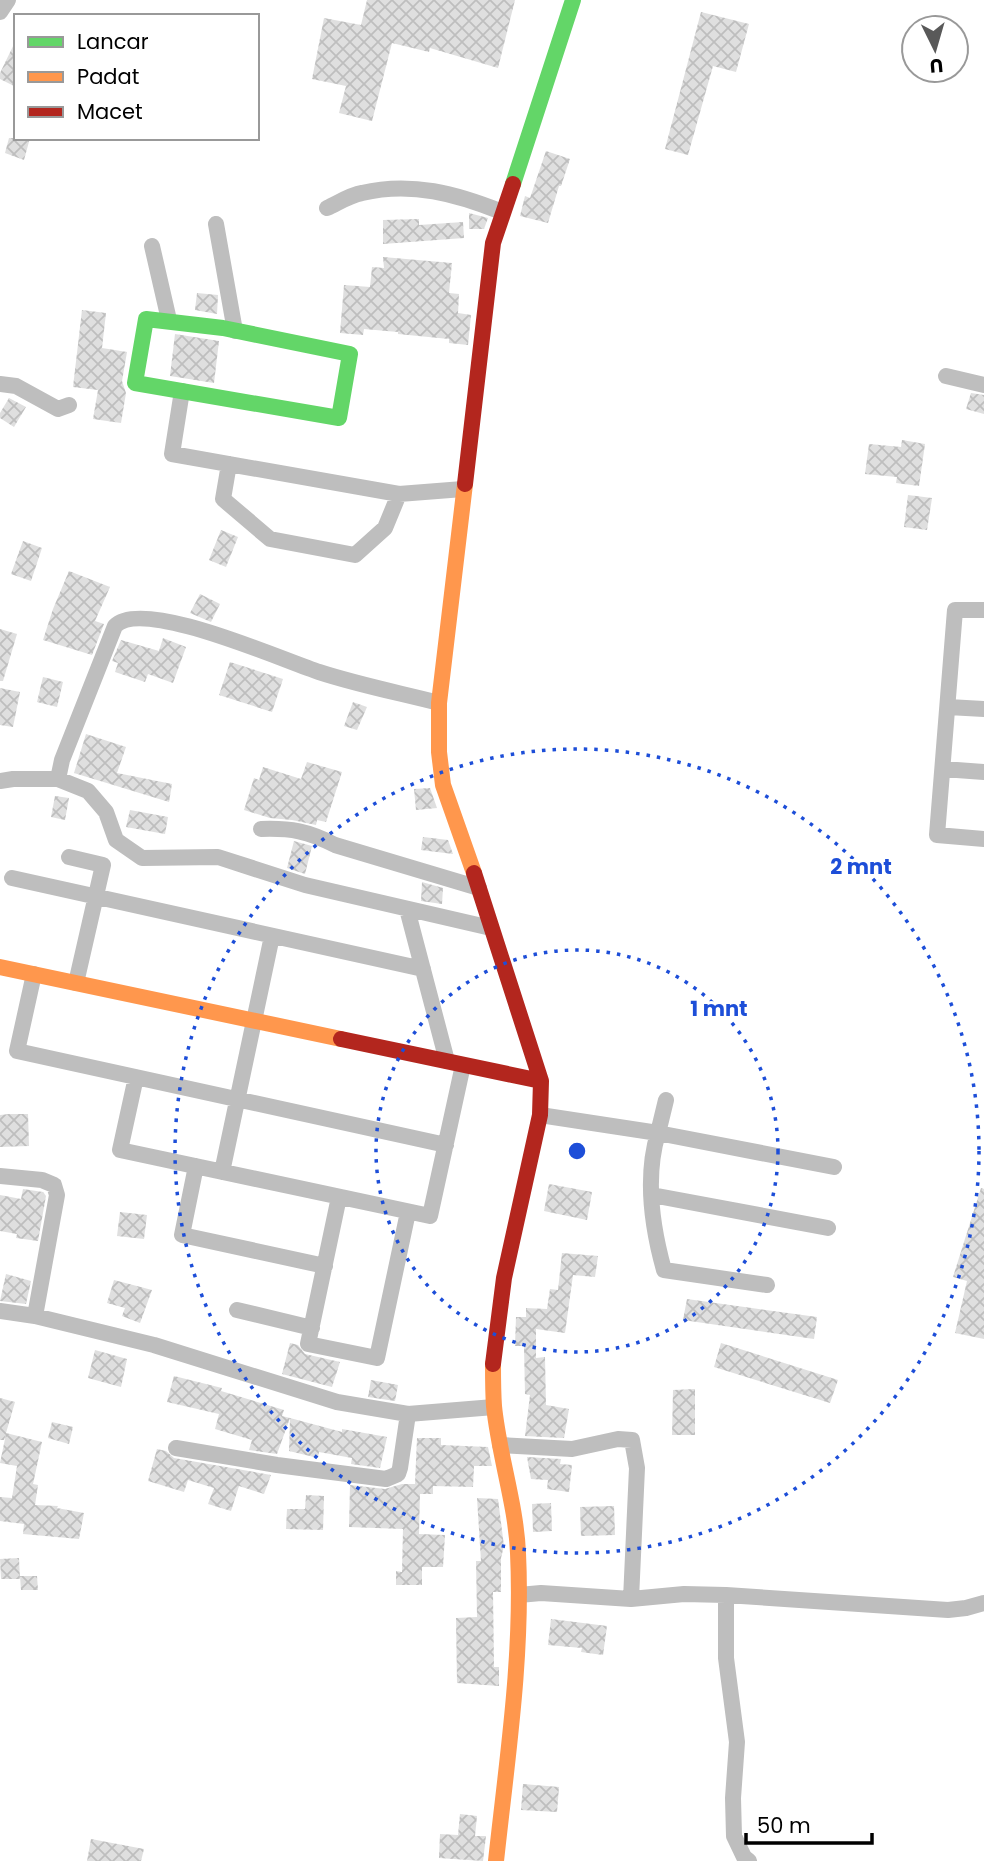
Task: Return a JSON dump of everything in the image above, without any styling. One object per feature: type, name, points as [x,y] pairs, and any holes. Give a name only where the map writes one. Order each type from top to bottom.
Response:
[{"type":"street","points":[[0,12],[8,0]]},
{"type":"street","points":[[496,1861],[518,1659],[519,1595],[518,1551],[512,1504],[494,1407],[493,1356],[504,1278],[540,1115],[541,1081],[480,888],[443,785],[439,751],[439,703],[493,243],[573,0]]},
{"type":"street","points":[[327,208],[361,193],[397,188],[431,190],[463,196],[502,212]]},
{"type":"street","points":[[216,224],[235,331]]},
{"type":"street","points":[[152,246],[169,320]]},
{"type":"street","points":[[146,319],[169,320],[350,354],[339,418],[135,383],[146,319]]},
{"type":"street","points":[[946,376],[984,385]]},
{"type":"street","points":[[0,384],[16,386],[58,409],[69,405]]},
{"type":"street","points":[[182,391],[172,454],[399,494],[463,489]]},
{"type":"street","points":[[229,464],[223,499],[270,540],[355,555],[385,528],[399,494]]},
{"type":"street","points":[[984,610],[955,610],[937,835],[984,839]]},
{"type":"street","points":[[58,779],[62,760],[115,626],[122,621],[172,622],[204,630],[319,672],[439,703]]},
{"type":"street","points":[[948,707],[984,709]]},
{"type":"street","points":[[943,769],[984,772]]},
{"type":"street","points":[[0,781],[58,779],[88,791],[106,812],[116,840],[142,858],[218,857],[305,885],[491,928]]},
{"type":"street","points":[[261,829],[288,828],[314,834],[335,845],[480,888]]},
{"type":"street","points":[[69,857],[103,865],[76,983]]},
{"type":"street","points":[[12,878],[423,970]]},
{"type":"street","points":[[407,909],[447,1061]]},
{"type":"street","points":[[222,1172],[272,936]]},
{"type":"street","points":[[0,967],[541,1081]]},
{"type":"street","points":[[34,974],[17,1051],[446,1145]]},
{"type":"street","points":[[136,1077],[120,1150],[430,1216],[463,1065]]},
{"type":"street","points":[[666,1100],[653,1161],[652,1195],[664,1270],[767,1285]]},
{"type":"street","points":[[540,1115],[658,1133],[834,1167]]},
{"type":"street","points":[[196,1166],[182,1235],[325,1266]]},
{"type":"street","points":[[0,1176],[42,1180],[54,1185],[57,1195],[35,1316]]},
{"type":"street","points":[[652,1195],[828,1228]]},
{"type":"street","points":[[340,1197],[308,1344],[377,1358],[408,1212]]},
{"type":"street","points":[[237,1310],[312,1328]]},
{"type":"street","points":[[0,1311],[35,1316],[154,1345],[337,1402],[408,1414],[494,1407]]},
{"type":"street","points":[[176,1448],[386,1479],[398,1474],[408,1414]]},
{"type":"street","points":[[500,1445],[572,1449],[618,1439],[632,1440],[637,1468],[631,1599]]},
{"type":"street","points":[[519,1595],[541,1593],[631,1599],[684,1594],[726,1595],[948,1610],[984,1602]]},
{"type":"street","points":[[726,1595],[726,1658],[737,1742],[733,1798],[734,1836],[744,1857],[749,1861]]},
{"type":"building","points":[[367,0],[515,0],[498,68],[430,48],[429,52],[392,43],[372,121],[339,113],[346,86],[312,79],[324,18],[361,25]]},
{"type":"building","points":[[701,12],[749,24],[736,72],[713,66],[688,155],[665,149]]},
{"type":"building","points":[[14,44],[14,86],[0,79],[0,73]]},
{"type":"building","points":[[9,138],[29,140],[24,160],[5,153]]},
{"type":"building","points":[[546,151],[570,159],[548,223],[520,216],[525,196],[530,198]]},
{"type":"building","points":[[469,213],[488,218],[484,229],[469,229]]},
{"type":"building","points":[[419,219],[419,225],[463,222],[464,238],[383,244],[383,220]]},
{"type":"building","points":[[383,257],[452,263],[449,293],[459,294],[458,313],[471,315],[468,345],[449,343],[449,339],[398,332],[364,329],[363,335],[340,333],[344,285],[370,287],[372,267],[384,268]]},
{"type":"building","points":[[197,293],[218,295],[217,314],[195,310]]},
{"type":"building","points":[[82,310],[106,313],[102,348],[127,352],[122,381],[126,393],[121,423],[93,419],[98,390],[73,387]]},
{"type":"building","points":[[175,334],[219,341],[214,383],[170,376]]},
{"type":"building","points":[[971,393],[984,395],[984,414],[966,409]]},
{"type":"building","points":[[9,398],[26,407],[14,427],[0,418]]},
{"type":"building","points":[[902,440],[925,444],[919,486],[896,483],[897,477],[865,474],[869,444],[901,447]]},
{"type":"building","points":[[908,495],[932,498],[927,530],[904,527]]},
{"type":"building","points":[[221,530],[238,537],[226,567],[209,560]]},
{"type":"building","points":[[23,541],[42,548],[31,581],[11,574]]},
{"type":"building","points":[[69,571],[110,587],[95,621],[104,624],[92,655],[43,640]]},
{"type":"building","points":[[200,594],[220,604],[211,622],[190,613]]},
{"type":"building","points":[[0,629],[17,634],[3,681],[0,681]]},
{"type":"building","points":[[163,638],[186,647],[173,683],[148,674],[145,682],[115,672],[118,663],[112,661],[121,640],[159,651]]},
{"type":"building","points":[[230,662],[283,679],[272,712],[219,695]]},
{"type":"building","points":[[43,677],[63,682],[57,707],[37,702]]},
{"type":"building","points":[[0,688],[20,692],[13,727],[0,725]]},
{"type":"building","points":[[353,702],[367,707],[357,730],[344,726]]},
{"type":"building","points":[[86,734],[126,747],[117,773],[172,784],[169,802],[74,773]]},
{"type":"building","points":[[307,762],[342,772],[326,822],[317,820],[316,825],[270,818],[244,810],[254,778],[259,780],[263,767],[301,779]]},
{"type":"building","points":[[430,788],[437,808],[416,810],[414,789]]},
{"type":"building","points":[[55,796],[69,798],[65,820],[51,817]]},
{"type":"building","points":[[130,810],[168,817],[165,834],[126,827]]},
{"type":"building","points":[[423,837],[448,840],[453,854],[421,850]]},
{"type":"building","points":[[294,841],[312,846],[305,874],[287,868]]},
{"type":"building","points":[[422,882],[443,888],[442,904],[421,901]]},
{"type":"building","points":[[28,1114],[29,1146],[0,1147],[0,1115]]},
{"type":"building","points":[[549,1184],[592,1192],[587,1220],[544,1211]]},
{"type":"building","points":[[981,1188],[984,1189],[984,1339],[955,1333],[967,1281],[953,1277]]},
{"type":"building","points":[[23,1189],[43,1192],[46,1196],[38,1241],[16,1238],[17,1234],[0,1231],[0,1195],[21,1199]]},
{"type":"building","points":[[120,1212],[147,1215],[144,1239],[117,1236]]},
{"type":"building","points":[[562,1253],[598,1256],[595,1277],[573,1275],[565,1333],[536,1329],[536,1358],[545,1357],[546,1405],[569,1409],[564,1438],[525,1436],[530,1395],[525,1394],[524,1346],[515,1346],[516,1317],[526,1317],[526,1308],[547,1309],[550,1289],[558,1290]]},
{"type":"building","points":[[6,1274],[31,1281],[26,1304],[0,1301]]},
{"type":"building","points":[[114,1280],[152,1290],[140,1323],[122,1316],[125,1308],[107,1303]]},
{"type":"building","points":[[687,1299],[817,1317],[814,1339],[683,1320]]},
{"type":"building","points":[[290,1343],[298,1345],[305,1354],[340,1362],[332,1387],[282,1374]]},
{"type":"building","points":[[721,1343],[838,1380],[830,1403],[714,1367]]},
{"type":"building","points":[[95,1350],[127,1359],[121,1387],[88,1378]]},
{"type":"building","points":[[174,1376],[222,1388],[221,1391],[284,1410],[282,1416],[290,1418],[277,1454],[249,1450],[252,1440],[215,1429],[219,1414],[167,1402]]},
{"type":"building","points":[[371,1380],[398,1385],[395,1401],[368,1397]]},
{"type":"building","points":[[695,1389],[695,1435],[672,1435],[673,1390]]},
{"type":"building","points":[[0,1398],[15,1402],[6,1433],[42,1442],[33,1484],[38,1485],[35,1505],[58,1506],[57,1508],[84,1513],[79,1539],[23,1534],[24,1524],[0,1521],[0,1497],[12,1498],[17,1466],[0,1463],[6,1434],[4,1440],[0,1440]]},
{"type":"building","points":[[290,1418],[342,1432],[342,1429],[387,1437],[380,1468],[351,1464],[352,1458],[319,1452],[318,1458],[289,1451]]},
{"type":"building","points":[[52,1422],[73,1427],[69,1444],[48,1438]]},
{"type":"building","points":[[417,1438],[441,1438],[441,1445],[488,1447],[492,1466],[474,1466],[473,1487],[433,1486],[433,1494],[420,1494],[419,1534],[445,1535],[443,1567],[422,1567],[422,1585],[396,1585],[396,1571],[402,1572],[403,1529],[349,1527],[350,1485],[385,1489],[402,1484],[415,1484]]},
{"type":"building","points":[[157,1449],[166,1451],[174,1458],[271,1475],[264,1494],[239,1486],[231,1511],[208,1504],[214,1488],[188,1480],[184,1492],[148,1481]]},
{"type":"building","points":[[527,1457],[561,1459],[560,1464],[572,1465],[569,1492],[547,1489],[548,1480],[531,1479]]},
{"type":"building","points":[[306,1495],[324,1496],[323,1530],[286,1529],[287,1509],[305,1509]]},
{"type":"building","points":[[477,1498],[498,1499],[504,1546],[501,1558],[501,1592],[493,1592],[494,1667],[499,1667],[499,1686],[457,1683],[456,1618],[477,1617],[476,1561],[481,1561]]},
{"type":"building","points":[[551,1503],[552,1531],[533,1532],[532,1504]]},
{"type":"building","points":[[614,1506],[615,1535],[581,1536],[580,1507]]},
{"type":"building","points":[[19,1558],[20,1579],[1,1579],[0,1559]]},
{"type":"building","points":[[20,1576],[37,1576],[38,1590],[21,1590]]},
{"type":"building","points":[[551,1619],[607,1626],[603,1655],[581,1652],[582,1648],[548,1645]]},
{"type":"building","points":[[523,1784],[559,1787],[557,1812],[521,1810]]},
{"type":"building","points":[[460,1814],[477,1816],[475,1836],[486,1836],[483,1861],[439,1858],[440,1834],[458,1835]]},
{"type":"building","points":[[91,1839],[144,1849],[141,1861],[87,1861]]},
{"type":"traffic: fast","points":[[513,184],[573,0]]},
{"type":"traffic: fast","points":[[146,319],[223,328],[350,354],[339,418],[135,383],[146,319]]},
{"type":"traffic: slow","points":[[465,484],[439,703],[439,752],[443,785],[474,873]]},
{"type":"traffic: slow","points":[[0,967],[341,1039]]},
{"type":"traffic: slow","points":[[493,1364],[496,1425],[517,1535],[519,1592],[513,1707],[496,1861]]},
{"type":"traffic: jam","points":[[465,484],[493,243],[513,184]]},
{"type":"traffic: jam","points":[[474,873],[541,1081],[540,1115],[504,1278],[493,1364]]},
{"type":"traffic: jam","points":[[341,1039],[541,1081]]}]
